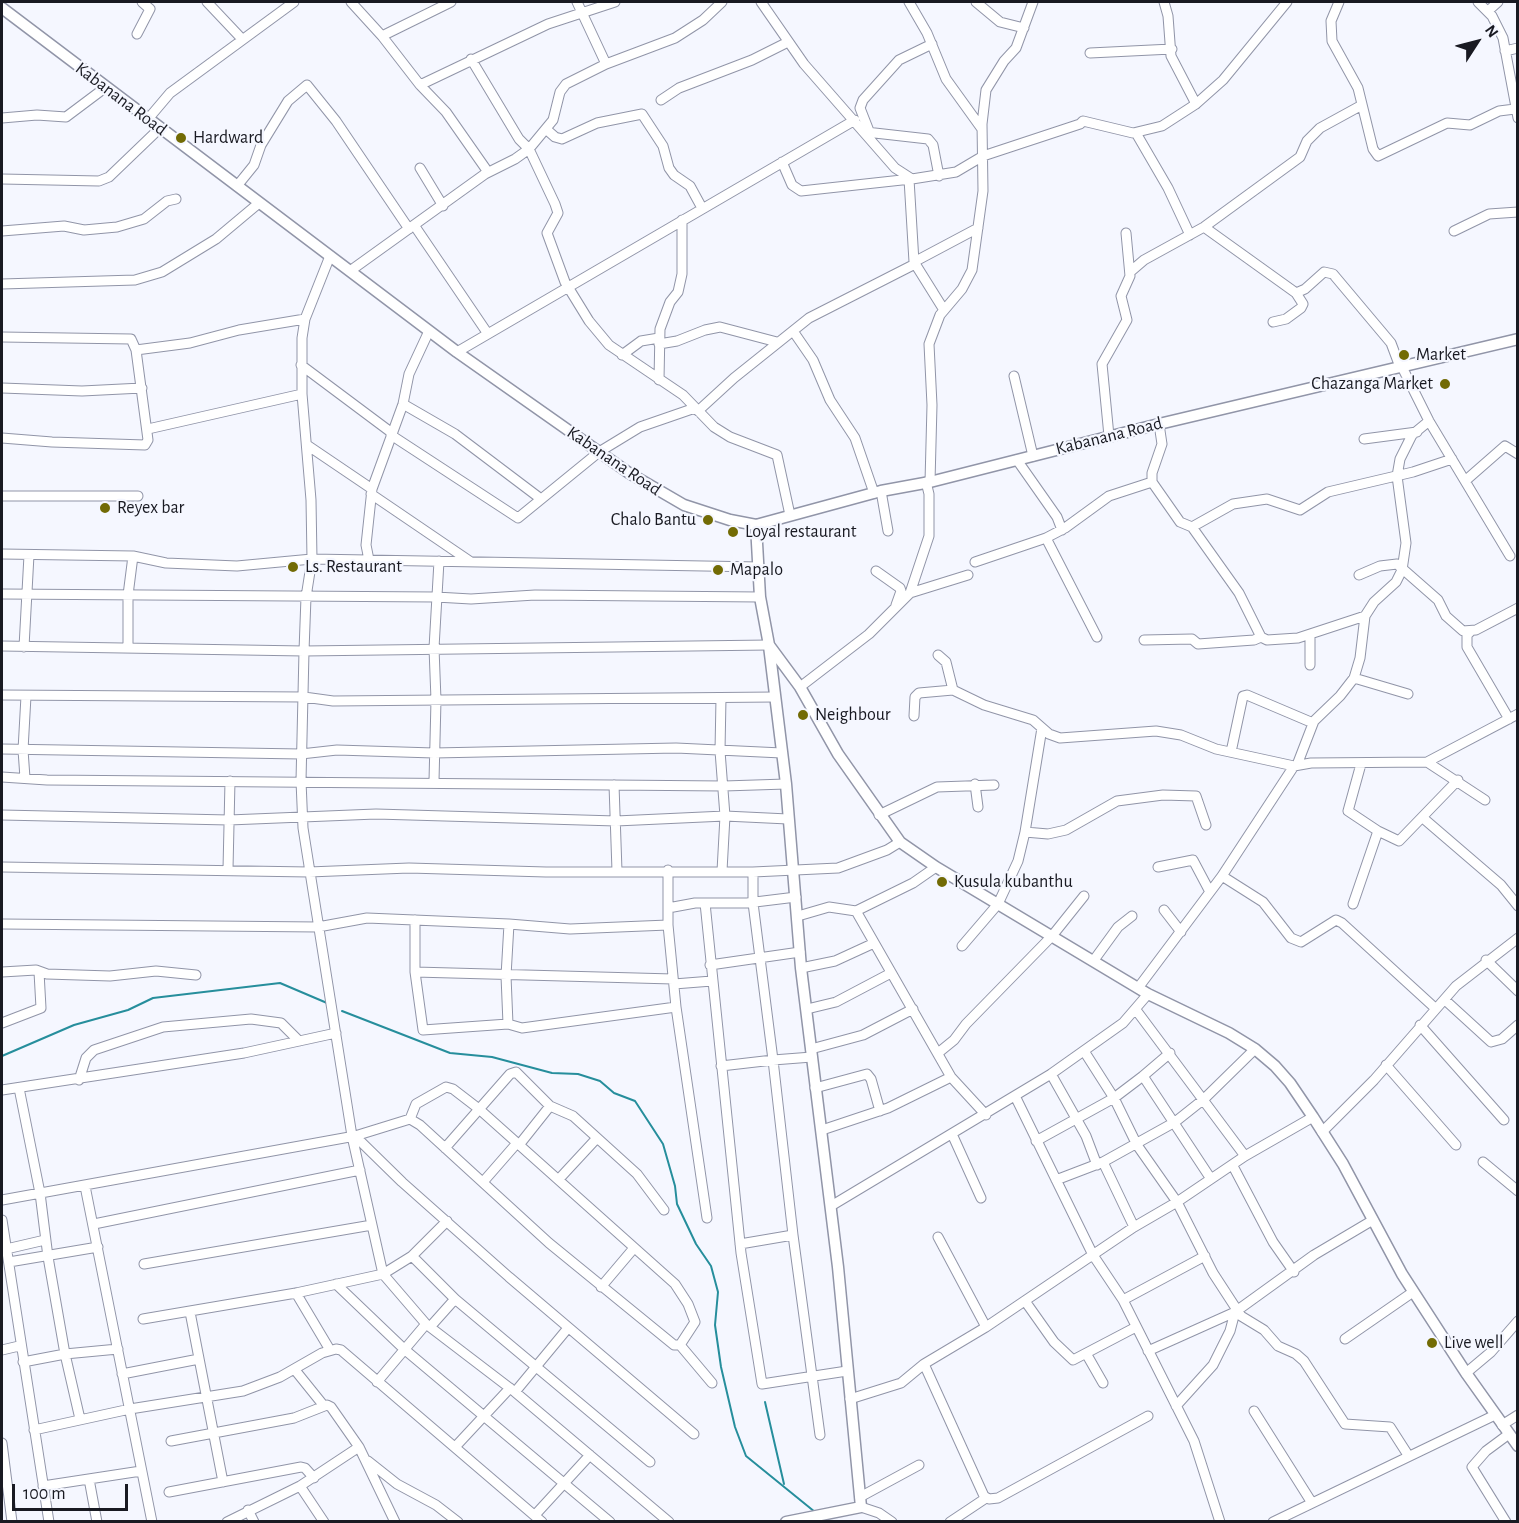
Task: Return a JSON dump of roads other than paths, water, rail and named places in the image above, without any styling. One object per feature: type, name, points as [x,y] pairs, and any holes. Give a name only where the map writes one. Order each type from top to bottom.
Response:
[{"type":"street","points":[[137,34],[150,9],[142,2]]},
{"type":"street","points":[[207,2],[242,39]]},
{"type":"street","points":[[148,119],[170,93],[294,2]]},
{"type":"street","points":[[351,2],[382,36],[420,85],[446,112],[488,172]]},
{"type":"street","points":[[382,36],[425,12],[451,2]]},
{"type":"street","points":[[577,2],[606,64]]},
{"type":"street","points":[[420,85],[548,24],[615,2]]},
{"type":"street","points":[[350,271],[488,172],[530,149],[553,120],[562,88],[606,64],[675,38],[698,24],[720,2]]},
{"type":"street","points":[[761,2],[804,64],[868,133],[895,168],[910,179]]},
{"type":"street","points":[[909,2],[955,94],[982,129]]},
{"type":"street","points":[[976,2],[999,22],[1024,28]]},
{"type":"street","points":[[910,593],[929,536],[928,482],[933,405],[928,351],[932,335],[944,310],[970,276],[978,228],[983,156],[982,129],[988,85],[1016,48],[1033,2]]},
{"type":"street","points":[[1164,2],[1172,56],[1196,104]]},
{"type":"street","points":[[782,162],[792,185],[801,191],[939,176],[962,170],[983,156],[1080,124],[1083,121],[1136,133],[1162,126],[1196,104],[1223,80],[1287,2]]},
{"type":"street","points":[[1339,2],[1331,21],[1332,41],[1358,88],[1373,149],[1378,156],[1447,123],[1470,125],[1499,111],[1516,113],[1500,31],[1488,11],[1478,2]]},
{"type":"street","points":[[1488,11],[1498,2]]},
{"type":"street","name":"Kabanana Road","points":[[2,8],[457,352],[644,483],[677,502],[708,514],[756,525],[878,492],[928,482],[1108,436],[1518,339]]},
{"type":"street","points":[[661,100],[675,90],[752,60],[788,42]]},
{"type":"street","points":[[868,133],[861,108],[863,100],[899,60],[932,44]]},
{"type":"street","points":[[1505,51],[1518,48]]},
{"type":"street","points":[[1090,53],[1172,49]]},
{"type":"street","points":[[471,59],[519,139],[530,149],[558,213],[547,233],[556,263],[589,321],[609,345],[683,394],[697,410],[730,437],[777,455],[790,516]]},
{"type":"street","points":[[237,186],[254,165],[261,145],[288,101],[307,85],[336,121],[488,334]]},
{"type":"street","points":[[2,117],[37,115],[66,117],[106,87]]},
{"type":"street","points":[[1130,272],[1144,260],[1204,227],[1300,157],[1307,141],[1320,128],[1362,105]]},
{"type":"street","points":[[547,130],[555,137],[562,139],[597,123],[642,114],[663,146],[669,168],[674,175],[690,186],[702,208]]},
{"type":"street","points":[[457,352],[855,120]]},
{"type":"street","points":[[2,179],[40,178],[86,183],[99,181],[108,177],[160,128]]},
{"type":"street","points":[[868,133],[928,139],[933,145],[939,176]]},
{"type":"street","points":[[1136,133],[1168,188],[1190,236]]},
{"type":"street","points":[[420,168],[443,206]]},
{"type":"street","points":[[910,179],[914,262],[944,310]]},
{"type":"street","points":[[2,231],[64,226],[84,230],[117,227],[144,219],[167,201],[176,199]]},
{"type":"street","points":[[2,284],[135,280],[162,272],[218,238],[259,203]]},
{"type":"street","points":[[1454,231],[1489,214],[1518,212]]},
{"type":"street","points":[[659,380],[659,341],[664,314],[681,285],[682,220]]},
{"type":"street","points":[[1204,227],[1296,293],[1302,304],[1301,308],[1286,319],[1273,322]]},
{"type":"street","points":[[301,365],[391,434],[518,518],[599,452],[640,427],[697,410],[809,318],[978,228]]},
{"type":"street","points":[[1108,436],[1102,364],[1127,320],[1121,296],[1130,272],[1126,233]]},
{"type":"street","points":[[330,256],[305,319],[301,365],[308,445],[312,559],[306,597],[301,754],[302,817],[309,872],[354,1136],[382,1274],[428,1326],[512,1390],[669,1521]]},
{"type":"street","points":[[1296,293],[1305,290],[1324,272],[1333,274],[1391,343],[1429,421],[1510,556]]},
{"type":"street","points":[[136,350],[190,343],[239,330],[305,319]]},
{"type":"street","points":[[622,355],[641,341],[677,341],[720,327],[777,342]]},
{"type":"street","points":[[369,560],[366,545],[371,492],[403,404],[409,374],[429,331]]},
{"type":"street","points":[[793,331],[813,360],[830,400],[855,438],[878,492],[888,531]]},
{"type":"street","points":[[2,337],[131,339],[136,350],[148,440],[145,445],[2,438]]},
{"type":"street","points":[[1014,376],[1033,456]]},
{"type":"street","points":[[2,388],[82,391],[142,388]]},
{"type":"street","points":[[148,429],[302,394]]},
{"type":"street","points":[[403,404],[455,434],[541,499]]},
{"type":"street","points":[[831,1206],[1016,1098],[1123,1023],[1136,1010],[1143,991],[1181,932],[1222,876],[1295,766],[1313,723],[1354,678],[1365,616],[1374,602],[1396,582],[1402,570],[1406,543],[1397,476],[1404,449],[1429,421]]},
{"type":"street","points":[[1159,424],[1162,444],[1152,473],[1152,482],[1180,522],[1192,527],[1239,593],[1261,637]]},
{"type":"street","points":[[1364,439],[1417,432]]},
{"type":"street","points":[[308,445],[472,562]]},
{"type":"street","points":[[1466,481],[1505,446],[1518,454]]},
{"type":"street","points":[[1192,527],[1233,504],[1268,499],[1300,510],[1328,492],[1397,476],[1452,459]]},
{"type":"street","points":[[1017,460],[1057,517],[1062,530]]},
{"type":"street","points":[[975,562],[1046,538],[1062,530],[1109,496],[1152,482]]},
{"type":"street","points":[[2,496],[138,496]]},
{"type":"street","points":[[756,525],[760,597],[769,645],[786,783],[801,968],[831,1206],[861,1502]]},
{"type":"street","points":[[1046,538],[1097,637]]},
{"type":"street","points":[[2,554],[133,556],[166,563],[237,566],[312,559],[760,567]]},
{"type":"street","points":[[24,646],[29,555]]},
{"type":"street","points":[[128,648],[128,595],[133,556]]},
{"type":"street","points":[[434,781],[436,700],[434,648],[439,561]]},
{"type":"street","points":[[1359,575],[1397,564],[1438,600],[1451,621],[1463,631],[1471,631]]},
{"type":"street","points":[[876,571],[900,588],[896,605]]},
{"type":"street","points":[[800,687],[869,634],[910,593],[968,575]]},
{"type":"street","points":[[2,594],[471,599],[535,595],[760,597]]},
{"type":"street","points":[[1509,719],[1467,647],[1467,635],[1518,608]]},
{"type":"street","points":[[1144,640],[1192,639],[1198,644],[1254,640],[1261,637],[1290,639],[1310,635],[1365,616]]},
{"type":"street","points":[[1310,635],[1310,665]]},
{"type":"street","points":[[2,646],[304,651],[769,645]]},
{"type":"street","points":[[769,645],[800,687],[838,754],[900,842],[936,867],[1143,991],[1229,1033],[1255,1049],[1290,1083],[1313,1116],[1413,1292],[1466,1373],[1518,1446]]},
{"type":"street","points":[[938,655],[946,662],[953,690]]},
{"type":"street","points":[[1354,678],[1408,694]]},
{"type":"street","points":[[914,716],[915,697],[919,693],[953,690],[984,705],[1021,715],[1060,738],[1156,730],[1181,735],[1216,750],[1295,766],[1311,763],[1427,762],[1518,714]]},
{"type":"street","points":[[2,695],[304,698],[333,701],[775,697]]},
{"type":"street","points":[[1231,752],[1243,696],[1247,695],[1313,723]]},
{"type":"street","points":[[25,778],[23,750],[26,696]]},
{"type":"street","points":[[721,698],[720,751],[724,786],[722,871]]},
{"type":"street","points":[[963,946],[998,904],[1018,861],[1042,728]]},
{"type":"street","points":[[2,749],[301,754],[337,750],[434,753],[676,748],[782,753]]},
{"type":"street","points":[[1427,762],[1458,780],[1485,800]]},
{"type":"street","points":[[1360,764],[1348,811],[1378,831],[1399,841],[1458,780]]},
{"type":"street","points":[[2,777],[47,780],[434,781],[724,786],[786,783]]},
{"type":"street","points":[[228,869],[230,781]]},
{"type":"street","points":[[975,784],[978,807]]},
{"type":"street","points":[[879,815],[938,787],[994,784]]},
{"type":"street","points":[[614,785],[617,871]]},
{"type":"street","points":[[1025,832],[1048,834],[1057,832],[1117,801],[1163,795],[1196,796],[1206,825]]},
{"type":"street","points":[[2,815],[229,820],[376,814],[615,821],[724,816],[788,819]]},
{"type":"street","points":[[1423,818],[1501,885],[1518,906]]},
{"type":"street","points":[[1353,904],[1378,831]]},
{"type":"street","points":[[2,867],[309,872],[409,868],[753,872],[838,868],[887,850],[900,842]]},
{"type":"street","points":[[1158,867],[1193,860],[1210,892]]},
{"type":"street","points":[[798,916],[829,907],[856,911],[913,883],[936,867]]},
{"type":"street","points":[[668,870],[668,926],[676,1007],[707,1218]]},
{"type":"street","points":[[753,872],[753,903],[810,1376],[820,1435]]},
{"type":"street","points":[[1222,876],[1263,902],[1291,938],[1301,942],[1336,920],[1342,923],[1435,1008]]},
{"type":"street","points":[[938,1053],[954,1040],[966,1024],[1052,936],[1084,896]]},
{"type":"street","points":[[668,908],[705,903],[753,903],[796,897]]},
{"type":"street","points":[[705,903],[740,1244],[762,1384],[847,1371]]},
{"type":"street","points":[[1164,910],[1181,932]]},
{"type":"street","points":[[856,911],[872,944],[913,1009],[951,1077],[986,1115]]},
{"type":"street","points":[[1094,960],[1118,927],[1132,916]]},
{"type":"street","points":[[2,924],[318,927],[367,918],[570,929],[668,926]]},
{"type":"street","points":[[415,920],[415,972],[423,1030],[508,1024],[522,1028],[676,1007]]},
{"type":"street","points":[[508,924],[506,976],[508,1024]]},
{"type":"street","points":[[1322,1132],[1386,1065],[1435,1008],[1486,960],[1518,938]]},
{"type":"street","points":[[801,968],[835,961],[872,944]]},
{"type":"street","points":[[710,965],[800,952]]},
{"type":"street","points":[[1486,960],[1518,991]]},
{"type":"street","points":[[2,972],[110,976],[156,971],[196,975]]},
{"type":"street","points":[[2,1023],[41,1008],[39,972]]},
{"type":"street","points":[[415,972],[504,973],[506,976],[674,982],[712,981]]},
{"type":"street","points":[[807,1009],[836,1002],[891,973]]},
{"type":"street","points":[[1444,1000],[1491,1042],[1502,1039],[1518,1025]]},
{"type":"street","points":[[721,1066],[812,1053],[863,1035],[913,1009]]},
{"type":"street","points":[[1136,1010],[1245,1156]]},
{"type":"street","points":[[79,1080],[86,1058],[94,1050],[163,1027],[251,1018],[280,1023],[299,1041]]},
{"type":"street","points":[[1420,1025],[1504,1120]]},
{"type":"street","points":[[2,1090],[79,1080],[336,1033]]},
{"type":"street","points":[[1056,1180],[1100,1164],[1175,1122],[1204,1099],[1255,1049]]},
{"type":"street","points":[[1084,1051],[1114,1098],[1137,1145],[1177,1202],[1236,1311],[1246,1321],[1264,1330],[1278,1346],[1296,1354],[1304,1361],[1345,1424],[1354,1427],[1390,1427],[1408,1455]]},
{"type":"street","points":[[1036,1141],[1114,1098],[1170,1053]]},
{"type":"street","points":[[1386,1065],[1456,1145]]},
{"type":"street","points":[[445,1148],[510,1074],[516,1072],[550,1106],[573,1116],[637,1174],[664,1210]]},
{"type":"street","points":[[815,1088],[867,1074],[871,1079],[880,1111]]},
{"type":"street","points":[[1051,1074],[1077,1118],[1134,1227]]},
{"type":"street","points":[[1143,1076],[1211,1179]]},
{"type":"street","points":[[822,1130],[880,1111],[951,1077]]},
{"type":"street","points":[[410,1119],[416,1104],[446,1087],[453,1089],[479,1109],[675,1284],[695,1317],[693,1326],[680,1345]]},
{"type":"street","points":[[19,1088],[40,1193],[45,1240],[65,1354],[80,1419]]},
{"type":"street","points":[[1016,1098],[1093,1255],[1123,1300],[1176,1406],[1204,1465],[1220,1521]]},
{"type":"street","points":[[483,1182],[550,1106]]},
{"type":"street","points":[[850,1399],[900,1383],[924,1364],[986,1327],[1134,1227],[1177,1202],[1245,1156],[1313,1116]]},
{"type":"street","points":[[2,1200],[354,1136],[410,1119]]},
{"type":"street","points":[[410,1119],[483,1182],[549,1244],[674,1345],[680,1345],[712,1383]]},
{"type":"street","points":[[952,1134],[981,1198]]},
{"type":"street","points":[[354,1136],[402,1182],[568,1329],[694,1434]]},
{"type":"street","points":[[559,1179],[597,1138]]},
{"type":"street","points":[[1483,1162],[1518,1191]]},
{"type":"street","points":[[1233,1166],[1273,1242],[1294,1272]]},
{"type":"street","points":[[94,1224],[360,1170]]},
{"type":"street","points":[[85,1186],[152,1521]]},
{"type":"street","points":[[2,1220],[4,1249],[9,1262],[20,1346],[49,1521]]},
{"type":"street","points":[[1148,1351],[1236,1311],[1294,1272],[1314,1255],[1373,1220]]},
{"type":"street","points":[[143,1319],[296,1293],[382,1274],[412,1256],[447,1221]]},
{"type":"street","points":[[144,1264],[372,1225]]},
{"type":"street","points":[[740,1244],[793,1235]]},
{"type":"street","points":[[938,1237],[986,1327]]},
{"type":"street","points":[[4,1249],[45,1240]]},
{"type":"street","points":[[9,1262],[98,1247]]},
{"type":"street","points":[[601,1287],[634,1248]]},
{"type":"street","points":[[412,1256],[455,1299],[538,1366],[650,1462]]},
{"type":"street","points":[[1123,1300],[1205,1256]]},
{"type":"street","points":[[336,1284],[404,1350],[610,1521]]},
{"type":"street","points":[[1345,1340],[1413,1292]]},
{"type":"street","points":[[296,1293],[330,1350]]},
{"type":"street","points":[[377,1382],[404,1350],[455,1299]]},
{"type":"street","points":[[1025,1301],[1054,1342],[1071,1359],[1076,1360],[1087,1355],[1136,1327]]},
{"type":"street","points":[[1176,1406],[1213,1365],[1230,1331],[1236,1311]]},
{"type":"street","points":[[190,1312],[223,1482]]},
{"type":"street","points":[[1466,1373],[1491,1352],[1518,1321]]},
{"type":"street","points":[[456,1446],[484,1415],[538,1366],[568,1329]]},
{"type":"street","points":[[2,1350],[20,1346]]},
{"type":"street","points":[[23,1362],[65,1354],[117,1349]]},
{"type":"street","points":[[34,1430],[130,1409],[243,1391],[295,1370],[330,1350],[341,1350],[538,1518],[590,1455]]},
{"type":"street","points":[[1087,1355],[1103,1383]]},
{"type":"street","points":[[122,1374],[199,1359]]},
{"type":"street","points":[[924,1364],[986,1498]]},
{"type":"street","points":[[295,1370],[324,1406]]},
{"type":"street","points":[[171,1441],[213,1431],[294,1418],[324,1406],[331,1407],[360,1447],[395,1521]]},
{"type":"street","points":[[1254,1411],[1312,1503]]},
{"type":"street","points":[[1274,1521],[1408,1455],[1502,1425],[1518,1415]]},
{"type":"street","points":[[950,1521],[986,1498],[998,1498],[1148,1416]]},
{"type":"street","points":[[1502,1425],[1486,1451],[1472,1467],[1506,1521]]},
{"type":"street","points":[[2,1443],[12,1521]]},
{"type":"street","points":[[227,1521],[300,1486],[360,1447]]},
{"type":"street","points":[[366,1460],[397,1484],[436,1505],[458,1521]]},
{"type":"street","points":[[786,1521],[861,1502],[919,1465]]},
{"type":"street","points":[[169,1492],[301,1467],[305,1468],[314,1478]]},
{"type":"street","points":[[43,1486],[141,1471]]},
{"type":"street","points":[[89,1479],[97,1521]]},
{"type":"street","points":[[300,1486],[324,1521]]},
{"type":"street","points":[[861,1502],[892,1521]]},
{"type":"street","points":[[248,1510],[254,1521]]},
{"type":"waterway","points":[[2,1056],[74,1025],[128,1010],[153,998],[280,983],[327,1003]]},
{"type":"waterway","points":[[342,1011],[450,1053],[492,1057],[552,1073],[578,1074],[600,1081],[614,1093],[635,1101],[663,1144],[675,1186],[677,1204],[696,1244],[711,1266],[718,1292],[715,1325],[721,1367],[735,1427],[746,1456],[815,1512]]},
{"type":"waterway","points":[[765,1402],[784,1484]]},
{"type":"place","name":"Hardward","points":[[181,138]]},
{"type":"place","name":"Market","points":[[1404,355]]},
{"type":"place","name":"Chazanga Market","points":[[1445,384]]},
{"type":"place","name":"Reyex bar","points":[[105,508]]},
{"type":"place","name":"Chalo Bantu","points":[[708,520]]},
{"type":"place","name":"Loyal restaurant","points":[[733,532]]},
{"type":"place","name":"Ls. Restaurant","points":[[293,567]]},
{"type":"place","name":"Mapalo","points":[[718,570]]},
{"type":"place","name":"Neighbour","points":[[803,715]]},
{"type":"place","name":"Kusula kubanthu","points":[[942,882]]},
{"type":"place","name":"Live well","points":[[1432,1343]]}]
